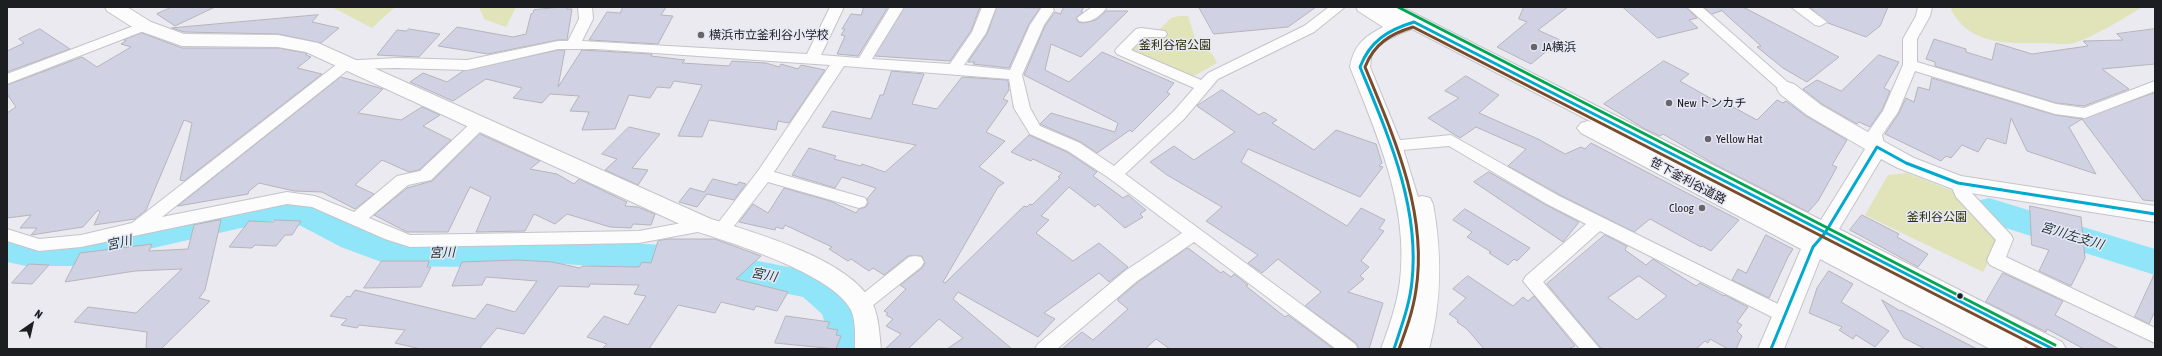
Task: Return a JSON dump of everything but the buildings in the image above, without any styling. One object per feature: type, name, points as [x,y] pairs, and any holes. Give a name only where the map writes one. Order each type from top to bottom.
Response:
[{"type":"street","points":[[114,7],[144,26],[182,40],[278,41],[311,46],[399,88],[421,96],[562,159],[712,228],[768,246],[824,273],[852,293],[861,305],[866,318],[868,349]]},
{"type":"street","points":[[573,46],[586,19],[585,7]]},
{"type":"street","points":[[811,60],[837,7]]},
{"type":"street","points":[[862,64],[897,7]]},
{"type":"street","points":[[954,68],[979,33],[989,7]]},
{"type":"street","points":[[1084,18],[1094,13],[1100,7]]},
{"type":"street","points":[[1115,174],[1179,115],[1213,76],[1309,28],[1338,7]]},
{"type":"street","name":"笹下釜利谷道路","points":[[1365,7],[1401,22],[1819,240],[2013,349]]},
{"type":"street","points":[[1694,7],[1787,89],[1814,110],[1877,148],[1906,163],[1958,183],[2155,214]]},
{"type":"street","points":[[1798,7],[1820,22]]},
{"type":"street","points":[[1771,349],[1784,315],[1819,240],[1877,148],[1874,135],[1890,112],[1910,65],[1910,38],[1923,16],[1925,7]]},
{"type":"street","points":[[1047,10],[1037,25],[1015,75],[1022,108],[1036,130],[1074,147],[1115,174],[1349,349]]},
{"type":"street","points":[[1394,349],[1412,281],[1412,232],[1400,170],[1398,146],[1373,68],[1375,60],[1401,22]]},
{"type":"street","points":[[7,79],[144,26]]},
{"type":"street","points":[[1160,34],[1141,32],[1122,51],[1204,86]]},
{"type":"street","points":[[136,228],[349,64],[397,63],[467,65],[558,45],[604,46],[862,64],[954,68],[1015,75]]},
{"type":"street","points":[[7,235],[39,245],[81,241],[136,228],[287,198],[315,202],[391,235],[410,241],[639,237],[712,228],[764,176],[839,62]]},
{"type":"street","points":[[1910,65],[2055,109],[2084,113],[2155,86]]},
{"type":"street","points":[[356,220],[403,180],[425,176],[480,123]]},
{"type":"street","points":[[1398,146],[1451,140],[1553,200],[1784,315]]},
{"type":"street","points":[[1398,146],[1415,172],[1428,233],[1430,285],[1416,349]]},
{"type":"street","points":[[764,176],[859,202]]},
{"type":"street","points":[[1958,183],[1962,193],[2005,239],[1996,260],[2155,336]]},
{"type":"street","points":[[1591,349],[1532,281],[1598,223]]},
{"type":"street","points":[[1044,349],[1131,276],[1194,233]]},
{"type":"street","name":"笹下釜利谷道路","points":[[1819,240],[2053,349]]},
{"type":"street","points":[[861,305],[915,262]]},
{"type":"green space","points":[[332,7],[395,7],[372,28]]},
{"type":"green space","points":[[479,7],[516,7],[506,27],[484,19]]},
{"type":"green space","points":[[1952,7],[2142,7],[2118,22],[2090,36],[2074,43],[2063,44],[2003,42],[1979,36],[1959,22],[1951,10]]},
{"type":"green space","name":"釜利谷宿公園","points":[[1188,16],[1196,41],[1213,55],[1217,63],[1192,77],[1130,51],[1144,36],[1154,35],[1171,18]]},
{"type":"green space","name":"釜利谷公園","points":[[1907,173],[1955,192],[1999,241],[1983,272],[1865,215],[1888,175]]},
{"type":"waterway","name":"宮川","points":[[7,249],[26,253],[74,253],[276,208],[310,216],[353,238],[392,253],[470,254],[565,251],[687,260],[814,286],[837,306],[847,333],[848,349]]},
{"type":"waterway","name":"宮川左支川","points":[[1989,210],[2155,262]]},
{"type":"transit line","points":[[1398,7],[2055,345]]},
{"type":"transit line","points":[[1394,349],[1411,290],[1413,253],[1411,225],[1400,171],[1360,67],[1368,50],[1380,37],[1396,28],[1414,22],[2053,349]]},
{"type":"transit line","points":[[1399,349],[1416,290],[1418,253],[1416,225],[1411,198],[1396,145],[1365,67],[1372,51],[1377,45],[1397,32],[1413,27],[2042,349]]},
{"type":"transit line","points":[[1771,349],[1813,247],[1825,233],[1877,147],[1906,163],[1958,183],[2155,214]]},
{"type":"place","name":"横浜市立釜利谷小学校","points":[[701,35]]},
{"type":"place","name":"JA横浜","points":[[1534,47]]},
{"type":"place","name":"New トンカチ","points":[[1669,103]]},
{"type":"place","name":"Yellow Hat","points":[[1708,139]]},
{"type":"place","name":"Cloog","points":[[1702,208]]}]
